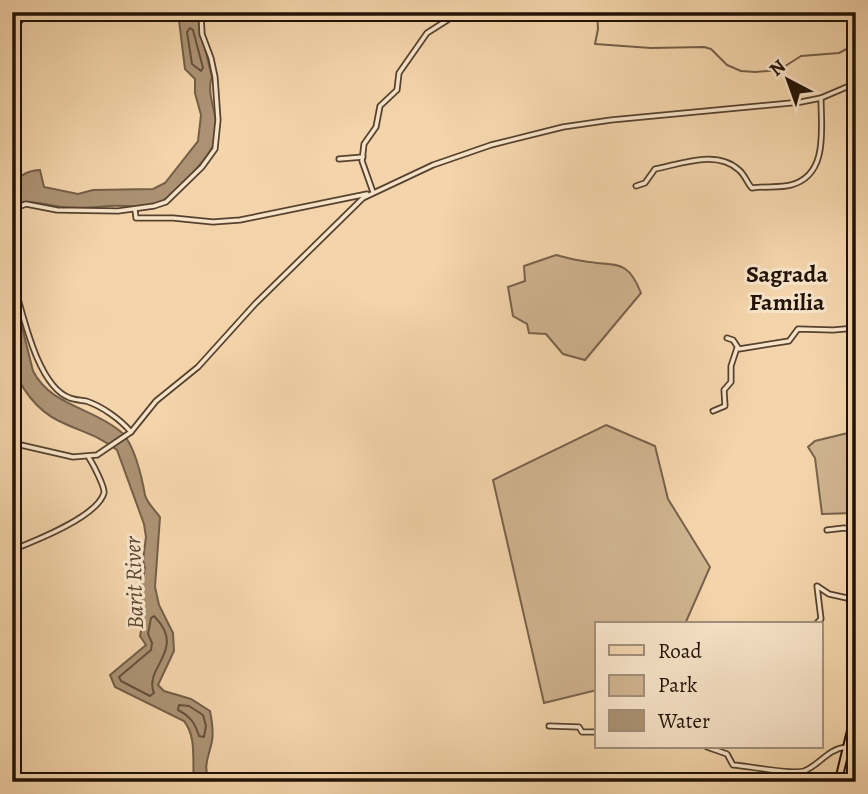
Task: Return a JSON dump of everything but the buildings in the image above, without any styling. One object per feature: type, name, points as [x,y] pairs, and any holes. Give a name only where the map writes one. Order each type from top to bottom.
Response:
[{"type":"main road","points":[[12,29],[26,12]]},
{"type":"main road","points":[[838,782],[856,708]]},
{"type":"street","points":[[12,213],[26,204],[57,210],[135,210],[166,202],[202,167],[215,149],[218,135],[215,82],[211,58],[202,34],[201,12]]},
{"type":"street","points":[[371,193],[363,157],[365,139],[376,127],[378,108],[398,89],[398,75],[427,33],[456,12]]},
{"type":"street","points":[[135,210],[136,218],[213,222],[240,220],[371,193],[463,154],[562,127],[821,98],[856,83]]},
{"type":"street","points":[[636,186],[645,183],[655,170],[698,160],[725,160],[741,171],[752,188],[787,186],[799,182],[811,174],[821,150],[821,98]]},
{"type":"street","points":[[338,159],[363,157]]},
{"type":"street","points":[[12,443],[61,455],[89,458],[124,437],[156,401],[198,367],[255,304],[371,193]]},
{"type":"street","points":[[850,240],[856,238]]},
{"type":"street","points":[[12,277],[31,343],[47,377],[67,397],[88,401],[125,424],[131,432]]},
{"type":"street","points":[[737,348],[789,341],[798,329],[856,328]]},
{"type":"street","points":[[713,411],[725,406],[724,390],[731,382],[731,366],[737,348],[733,340],[727,338]]},
{"type":"street","points":[[12,550],[75,522],[99,503],[104,485],[89,458]]},
{"type":"street","points":[[827,530],[856,530]]},
{"type":"street","points":[[818,622],[821,619],[821,607],[817,586],[829,594],[856,600]]},
{"type":"street","points":[[549,726],[579,727],[582,732],[595,732]]},
{"type":"street","points":[[709,748],[727,754],[732,764],[771,768],[777,772],[804,771],[833,749],[846,747]]},
{"type":"green space","points":[[556,255],[619,266],[631,274],[641,293],[585,360],[563,354],[546,334],[529,333],[527,324],[513,316],[508,287],[525,281],[524,266]]},
{"type":"green space","points":[[606,425],[655,446],[668,499],[710,567],[686,622],[595,622],[595,690],[544,703],[493,480]]},
{"type":"green space","points":[[856,431],[856,488],[847,491],[854,500],[854,513],[822,514],[815,458],[808,447],[815,441]]},
{"type":"water","points":[[178,12],[200,12],[199,24],[212,77],[210,94],[216,120],[216,138],[209,153],[196,169],[173,193],[152,205],[74,208],[25,202],[12,211],[12,184],[32,171],[40,170],[44,187],[78,194],[93,190],[153,189],[165,183],[198,141],[201,115],[195,93],[195,79],[185,69]]},
{"type":"water","points":[[12,287],[33,371],[50,392],[109,423],[125,436],[137,461],[146,498],[160,517],[155,587],[159,605],[173,633],[174,651],[158,685],[164,691],[191,699],[210,711],[213,737],[206,766],[210,782],[194,782],[191,734],[184,721],[115,687],[110,675],[146,645],[140,636],[143,620],[141,587],[145,568],[144,524],[117,450],[96,437],[51,417],[30,397],[19,381],[11,346]]},
{"type":"waterway","points":[[597,12],[595,44],[651,48],[704,47],[711,49],[727,65],[741,71],[779,70],[801,56],[839,53],[856,44]]},
{"type":"district","name":"Sagrada Familia","points":[[787,288]]},
{"type":"water label","name":"Barit River","points":[[134,583]]}]
